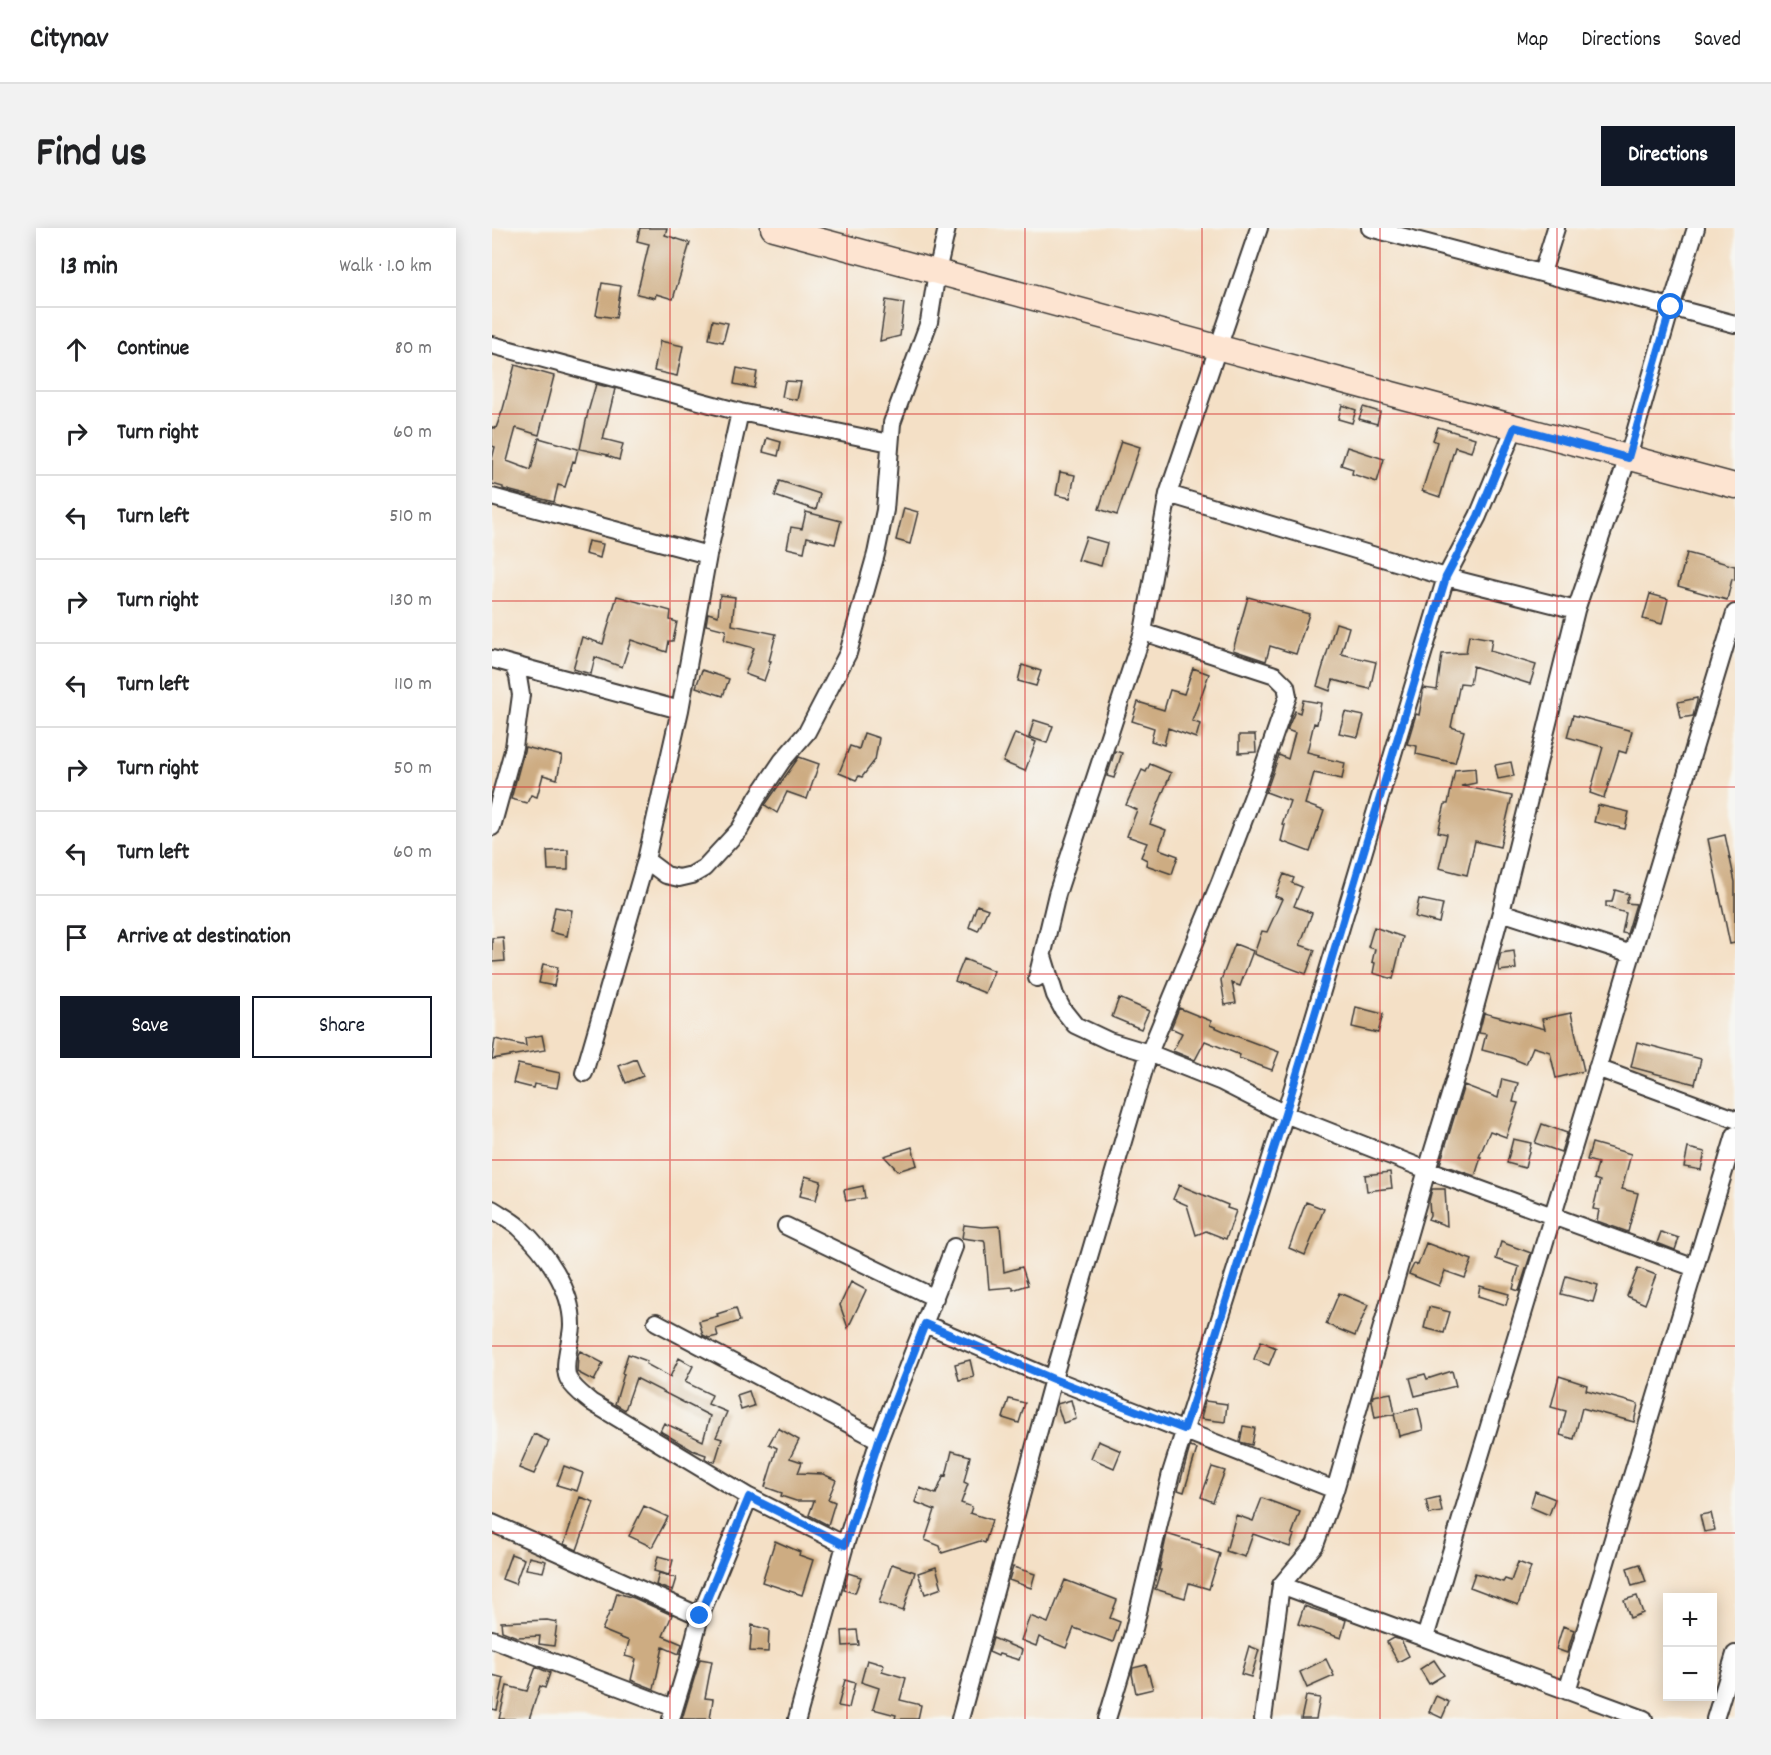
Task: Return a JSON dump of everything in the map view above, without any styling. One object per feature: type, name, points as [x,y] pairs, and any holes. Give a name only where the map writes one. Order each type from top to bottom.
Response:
[{"type":"street","points":[[646,860],[666,875],[679,878],[692,875],[704,868],[740,829],[782,761],[807,732],[848,653],[885,510],[892,423],[929,322],[947,228]]},
{"type":"street","points":[[1037,978],[1057,894],[1143,632],[1168,494],[1259,228]]},
{"type":"street","points":[[1370,228],[1735,324]]},
{"type":"street","points":[[1542,273],[1556,228]]},
{"type":"street","points":[[1263,1719],[1281,1586],[1315,1545],[1335,1490],[1461,1059],[1501,912],[1576,610],[1628,458],[1696,228]]},
{"type":"street","points":[[784,229],[1735,486]]},
{"type":"street","points":[[492,345],[740,412],[890,443]]},
{"type":"street","points":[[584,1073],[646,860],[680,710],[708,555],[740,412]]},
{"type":"street","points":[[1107,1719],[1133,1634],[1171,1473],[1184,1429],[1285,1114],[1446,577],[1478,516],[1515,427]]},
{"type":"street","points":[[1168,494],[1446,577],[1576,610]]},
{"type":"street","points":[[492,497],[708,555]]},
{"type":"street","points":[[1425,1638],[1734,623]]},
{"type":"street","points":[[960,1719],[1053,1379],[1149,1053],[1224,872],[1288,696],[1283,681],[1275,675],[1143,632]]},
{"type":"street","points":[[492,659],[680,710]]},
{"type":"street","points":[[492,827],[513,747],[521,695],[513,665]]},
{"type":"street","points":[[1501,912],[1632,954]]},
{"type":"street","points":[[1043,955],[1055,995],[1075,1025],[1109,1041],[1149,1053],[1222,1083],[1285,1114],[1427,1170],[1695,1268]]},
{"type":"street","points":[[1597,1068],[1735,1119]]},
{"type":"street","points":[[1567,1691],[1735,1135]]},
{"type":"street","points":[[492,1209],[517,1226],[534,1242],[554,1268],[563,1287],[569,1304],[572,1325],[566,1370],[569,1380],[577,1389],[591,1402],[749,1497],[845,1545]]},
{"type":"street","points":[[786,1226],[935,1298]]},
{"type":"street","points":[[804,1717],[845,1545],[879,1440],[954,1247]]},
{"type":"street","points":[[656,1322],[879,1440]]},
{"type":"street","points":[[925,1324],[1053,1379],[1335,1490]]},
{"type":"street","points":[[492,1639],[672,1714],[700,1616],[749,1497]]},
{"type":"street","points":[[492,1523],[700,1616]]},
{"type":"street","points":[[1281,1586],[1644,1719]]},
{"type":"street","points":[[1715,1719],[1735,1654]]},
{"type":"building","points":[[640,228],[667,228],[665,235],[690,243],[673,299],[656,294],[655,298],[637,294],[649,244],[637,241]]},
{"type":"building","points":[[602,283],[621,286],[616,318],[596,315]]},
{"type":"building","points":[[886,300],[904,303],[900,336],[880,341]]},
{"type":"building","points":[[713,320],[728,323],[723,342],[709,339]]},
{"type":"building","points":[[660,341],[683,346],[677,376],[654,371]]},
{"type":"building","points":[[515,365],[554,376],[539,435],[516,428],[507,461],[531,470],[539,438],[578,449],[565,487],[558,485],[554,502],[492,484],[492,459],[495,447],[492,446],[492,427],[496,428]]},
{"type":"building","points":[[737,368],[757,372],[754,388],[734,384]]},
{"type":"building","points":[[785,381],[801,382],[797,400],[782,397]]},
{"type":"building","points":[[596,384],[615,389],[603,439],[623,444],[619,460],[608,455],[580,449]]},
{"type":"building","points":[[1342,405],[1356,410],[1352,423],[1338,419]]},
{"type":"building","points":[[1363,407],[1380,412],[1377,424],[1359,419]]},
{"type":"building","points":[[1438,427],[1475,438],[1471,452],[1455,447],[1440,497],[1422,491],[1437,442],[1433,440]]},
{"type":"building","points":[[767,438],[781,442],[778,456],[763,452]]},
{"type":"building","points":[[1121,441],[1140,447],[1117,515],[1099,509]]},
{"type":"building","points":[[1347,447],[1384,459],[1377,482],[1352,474],[1353,469],[1341,465]]},
{"type":"building","points":[[1060,472],[1075,475],[1070,498],[1056,495]]},
{"type":"building","points":[[780,481],[820,494],[816,510],[775,496]]},
{"type":"building","points":[[904,508],[918,512],[910,544],[896,540]]},
{"type":"building","points":[[806,512],[841,521],[835,544],[807,537],[804,552],[787,548],[791,527],[802,529]]},
{"type":"building","points":[[1086,537],[1107,543],[1101,566],[1078,560]]},
{"type":"building","points":[[588,541],[603,544],[600,558],[585,554]]},
{"type":"building","points":[[1687,553],[1735,566],[1735,580],[1732,579],[1727,600],[1678,586]]},
{"type":"building","points":[[1650,594],[1668,599],[1662,624],[1643,619]]},
{"type":"building","points":[[720,595],[735,597],[732,625],[776,634],[769,661],[771,661],[764,681],[745,674],[754,648],[724,640],[726,630],[706,625],[708,613],[718,616]]},
{"type":"building","points":[[617,596],[671,611],[670,620],[677,622],[673,641],[669,641],[667,652],[631,640],[622,667],[595,657],[591,674],[573,669],[582,637],[603,644]]},
{"type":"building","points":[[1248,597],[1309,614],[1296,654],[1270,646],[1266,661],[1233,650]]},
{"type":"building","points":[[1336,623],[1349,627],[1341,654],[1376,662],[1370,689],[1333,680],[1330,691],[1317,686]]},
{"type":"building","points":[[1469,635],[1492,639],[1490,651],[1536,665],[1530,684],[1473,666],[1470,684],[1460,683],[1451,727],[1464,731],[1455,763],[1416,754],[1417,746],[1407,744],[1416,714],[1419,715],[1424,688],[1437,690],[1442,654],[1466,653]]},
{"type":"building","points":[[1022,665],[1041,671],[1036,686],[1018,681]]},
{"type":"building","points":[[1193,668],[1209,674],[1192,721],[1200,724],[1196,738],[1168,728],[1164,745],[1151,741],[1154,728],[1132,721],[1138,702],[1164,710],[1170,690],[1184,694]]},
{"type":"building","points":[[702,670],[729,679],[723,696],[696,687]]},
{"type":"building","points":[[1697,698],[1693,716],[1681,718],[1678,702]]},
{"type":"building","points":[[1303,700],[1321,703],[1317,724],[1314,723],[1307,752],[1345,763],[1342,779],[1314,773],[1305,804],[1324,811],[1310,852],[1281,841],[1285,825],[1282,824],[1290,801],[1266,792],[1279,755],[1288,759],[1295,733],[1287,730],[1295,711],[1300,713]]},
{"type":"building","points":[[1345,712],[1364,716],[1358,737],[1339,733]]},
{"type":"building","points":[[1573,715],[1632,731],[1626,753],[1619,751],[1604,798],[1590,793],[1603,747],[1567,737]]},
{"type":"building","points":[[1034,720],[1053,726],[1047,743],[1029,737]]},
{"type":"building","points":[[864,733],[879,738],[875,760],[862,777],[859,776],[856,780],[839,773],[850,746],[859,749]]},
{"type":"building","points":[[1015,733],[1036,742],[1025,771],[1003,762]]},
{"type":"building","points":[[1239,735],[1255,735],[1256,752],[1239,753]]},
{"type":"building","points":[[525,747],[562,756],[557,779],[543,775],[537,797],[531,795],[527,803],[511,799]]},
{"type":"building","points":[[1115,751],[1122,753],[1114,778],[1107,776]]},
{"type":"building","points":[[799,757],[819,764],[807,799],[787,792],[777,813],[765,805]]},
{"type":"building","points":[[1511,762],[1514,776],[1498,779],[1495,765]]},
{"type":"building","points":[[1150,764],[1171,773],[1150,824],[1166,830],[1159,849],[1178,856],[1172,874],[1146,865],[1147,860],[1141,857],[1147,843],[1127,836],[1137,810],[1126,805],[1142,770],[1146,772]]},
{"type":"building","points":[[1475,768],[1476,783],[1461,786],[1512,796],[1500,847],[1475,841],[1467,875],[1439,868],[1447,834],[1438,832],[1445,804],[1448,804],[1455,770]]},
{"type":"building","points":[[1598,805],[1629,812],[1625,829],[1594,822]]},
{"type":"building","points":[[1725,835],[1735,882],[1735,943],[1730,944],[1708,839]]},
{"type":"building","points":[[568,850],[568,870],[548,870],[547,851]]},
{"type":"building","points":[[1284,874],[1294,878],[1292,883],[1302,887],[1294,906],[1312,913],[1300,945],[1315,950],[1306,974],[1254,954],[1262,931],[1267,932],[1282,899],[1275,896]]},
{"type":"building","points":[[1615,890],[1629,894],[1626,903],[1636,904],[1627,934],[1622,933],[1626,913],[1606,907],[1606,902],[1612,902]]},
{"type":"building","points":[[1419,899],[1443,904],[1439,923],[1415,917]]},
{"type":"building","points":[[977,905],[988,909],[978,931],[969,927]]},
{"type":"building","points":[[555,907],[572,910],[567,936],[550,932]]},
{"type":"building","points":[[1374,927],[1403,937],[1393,979],[1373,973],[1375,963],[1372,962],[1375,949],[1368,947]]},
{"type":"building","points":[[503,937],[505,961],[492,962],[492,938]]},
{"type":"building","points":[[1235,944],[1253,951],[1240,986],[1232,983],[1236,1003],[1225,1005],[1221,980]]},
{"type":"building","points":[[1514,951],[1516,969],[1499,971],[1501,953]]},
{"type":"building","points":[[964,959],[994,971],[985,993],[955,981]]},
{"type":"building","points":[[543,964],[558,967],[554,986],[539,983]]},
{"type":"building","points":[[1119,998],[1149,1011],[1141,1029],[1112,1017]]},
{"type":"building","points":[[1356,1007],[1383,1014],[1378,1033],[1352,1027]]},
{"type":"building","points":[[1179,1008],[1211,1021],[1210,1025],[1279,1052],[1272,1070],[1239,1058],[1240,1055],[1205,1041],[1195,1060],[1173,1051],[1182,1033],[1171,1028]]},
{"type":"building","points":[[1484,1013],[1545,1029],[1542,1019],[1571,1013],[1584,1071],[1556,1078],[1550,1052],[1533,1047],[1526,1064],[1482,1050],[1486,1034],[1479,1033]]},
{"type":"building","points":[[542,1035],[545,1050],[492,1059],[495,1039],[526,1046],[525,1038]]},
{"type":"building","points":[[1637,1042],[1701,1059],[1695,1084],[1631,1067]]},
{"type":"building","points":[[636,1059],[643,1076],[626,1083],[619,1066]]},
{"type":"building","points":[[518,1064],[560,1073],[557,1088],[534,1084],[533,1088],[513,1083]]},
{"type":"building","points":[[1502,1079],[1518,1083],[1513,1102],[1518,1103],[1506,1137],[1490,1131],[1479,1157],[1481,1157],[1475,1176],[1440,1164],[1464,1085],[1498,1098]]},
{"type":"building","points":[[1542,1124],[1567,1133],[1561,1152],[1535,1143]]},
{"type":"building","points":[[1513,1139],[1531,1143],[1525,1168],[1507,1163]]},
{"type":"building","points":[[1592,1143],[1631,1154],[1622,1189],[1638,1193],[1628,1232],[1597,1221],[1599,1210],[1593,1209],[1600,1181],[1594,1179],[1598,1163],[1587,1160]]},
{"type":"building","points":[[912,1147],[917,1165],[898,1171],[884,1156]]},
{"type":"building","points":[[1688,1148],[1705,1152],[1701,1170],[1684,1167]]},
{"type":"building","points":[[1390,1172],[1392,1188],[1367,1191],[1365,1175]]},
{"type":"building","points":[[805,1176],[821,1181],[816,1200],[800,1196]]},
{"type":"building","points":[[1179,1185],[1228,1205],[1227,1208],[1236,1211],[1226,1239],[1206,1231],[1196,1235],[1187,1205],[1173,1199]]},
{"type":"building","points":[[863,1186],[865,1198],[846,1201],[844,1190]]},
{"type":"building","points":[[1432,1189],[1445,1189],[1447,1226],[1428,1219]]},
{"type":"building","points":[[1306,1202],[1324,1209],[1305,1255],[1289,1248]]},
{"type":"building","points":[[964,1225],[1000,1226],[1004,1272],[1022,1267],[1028,1285],[1013,1290],[1013,1287],[989,1289],[985,1243],[962,1238]]},
{"type":"building","points":[[1661,1232],[1679,1238],[1675,1250],[1657,1243]]},
{"type":"building","points":[[1501,1242],[1531,1253],[1519,1291],[1513,1289],[1519,1267],[1496,1259]]},
{"type":"building","points":[[1426,1243],[1472,1260],[1465,1278],[1445,1271],[1439,1286],[1409,1274],[1414,1264],[1418,1265]]},
{"type":"building","points":[[1638,1268],[1656,1275],[1645,1304],[1627,1296]]},
{"type":"building","points":[[1566,1276],[1598,1285],[1593,1302],[1561,1294]]},
{"type":"building","points":[[851,1282],[866,1290],[848,1328],[840,1305]]},
{"type":"building","points":[[1480,1286],[1509,1294],[1506,1305],[1478,1296]]},
{"type":"building","points":[[1339,1293],[1368,1305],[1355,1336],[1326,1324]]},
{"type":"building","points":[[1429,1307],[1450,1312],[1444,1333],[1424,1328]]},
{"type":"building","points":[[736,1308],[740,1321],[716,1329],[718,1336],[709,1338],[703,1335],[699,1321]]},
{"type":"building","points":[[1261,1341],[1276,1348],[1269,1365],[1254,1359]]},
{"type":"building","points":[[580,1351],[603,1363],[594,1381],[577,1372]]},
{"type":"building","points":[[628,1354],[647,1361],[646,1364],[670,1377],[679,1358],[693,1366],[685,1382],[712,1395],[708,1404],[727,1412],[716,1437],[722,1439],[715,1462],[707,1460],[706,1455],[692,1450],[660,1431],[664,1423],[703,1441],[710,1416],[636,1378],[625,1410],[615,1404]]},
{"type":"building","points":[[970,1360],[974,1377],[959,1380],[955,1364]]},
{"type":"building","points":[[1452,1371],[1456,1386],[1415,1396],[1410,1378],[1425,1374],[1427,1379]]},
{"type":"building","points":[[1559,1376],[1587,1385],[1586,1390],[1638,1404],[1634,1422],[1582,1408],[1574,1439],[1560,1435],[1566,1411],[1551,1407]]},
{"type":"building","points":[[749,1391],[754,1406],[741,1410],[737,1395]]},
{"type":"building","points":[[1391,1393],[1395,1414],[1375,1418],[1373,1396]]},
{"type":"building","points":[[1009,1399],[1025,1403],[1019,1423],[1003,1418]]},
{"type":"building","points":[[1071,1400],[1076,1419],[1063,1423],[1057,1404]]},
{"type":"building","points":[[1205,1401],[1227,1404],[1225,1422],[1201,1419]]},
{"type":"building","points":[[1418,1408],[1423,1430],[1399,1436],[1394,1414]]},
{"type":"building","points":[[1243,1426],[1255,1428],[1252,1445],[1240,1442]]},
{"type":"building","points":[[778,1428],[799,1440],[790,1458],[802,1462],[798,1473],[823,1474],[836,1480],[828,1499],[835,1502],[828,1525],[809,1515],[814,1501],[796,1501],[765,1487],[777,1448],[769,1444]]},
{"type":"building","points":[[534,1434],[549,1441],[534,1474],[519,1468]]},
{"type":"building","points":[[1098,1441],[1121,1451],[1114,1468],[1091,1458]]},
{"type":"building","points":[[1190,1447],[1197,1449],[1184,1492],[1178,1490]]},
{"type":"building","points":[[952,1451],[970,1456],[964,1482],[968,1484],[961,1503],[972,1507],[970,1513],[992,1520],[985,1543],[980,1541],[942,1553],[940,1546],[925,1540],[935,1510],[915,1502],[920,1488],[936,1494],[944,1475],[946,1476]]},
{"type":"building","points":[[564,1466],[583,1473],[577,1491],[557,1485]]},
{"type":"building","points":[[1212,1467],[1225,1471],[1213,1502],[1201,1497]]},
{"type":"building","points":[[1535,1491],[1555,1499],[1549,1515],[1530,1507]]},
{"type":"building","points":[[580,1497],[594,1502],[577,1550],[564,1544]]},
{"type":"building","points":[[1439,1497],[1442,1512],[1429,1514],[1426,1500]]},
{"type":"building","points":[[1262,1498],[1300,1512],[1290,1547],[1253,1534],[1245,1557],[1226,1551],[1236,1515],[1253,1521]]},
{"type":"building","points":[[644,1506],[668,1517],[652,1547],[629,1536]]},
{"type":"building","points":[[1711,1513],[1715,1530],[1704,1532],[1700,1515]]},
{"type":"building","points":[[1167,1534],[1202,1545],[1201,1547],[1220,1554],[1209,1589],[1189,1583],[1185,1598],[1155,1589],[1161,1570],[1159,1570]]},
{"type":"building","points":[[775,1541],[813,1560],[802,1595],[762,1582]]},
{"type":"building","points":[[511,1554],[524,1559],[515,1584],[502,1579]]},
{"type":"building","points":[[658,1556],[673,1560],[669,1575],[654,1571]]},
{"type":"building","points":[[529,1557],[546,1561],[543,1572],[526,1569]]},
{"type":"building","points":[[1518,1562],[1531,1567],[1518,1605],[1470,1587],[1475,1573],[1503,1582],[1505,1579],[1511,1581]]},
{"type":"building","points":[[892,1564],[915,1572],[903,1611],[879,1603]]},
{"type":"building","points":[[1640,1564],[1646,1582],[1632,1586],[1627,1568]]},
{"type":"building","points":[[936,1567],[942,1588],[925,1594],[918,1573]]},
{"type":"building","points":[[1013,1567],[1035,1574],[1031,1588],[1009,1580]]},
{"type":"building","points":[[659,1573],[676,1578],[672,1591],[656,1585]]},
{"type":"building","points":[[848,1573],[861,1577],[855,1593],[844,1590]]},
{"type":"building","points":[[1065,1580],[1117,1600],[1110,1618],[1120,1622],[1113,1642],[1074,1628],[1066,1648],[1039,1637],[1036,1646],[1021,1640],[1030,1616],[1048,1623]]},
{"type":"building","points":[[617,1593],[672,1615],[663,1636],[682,1644],[679,1654],[663,1647],[654,1689],[631,1680],[636,1659],[625,1656],[629,1641],[602,1630],[612,1611]]},
{"type":"building","points":[[1637,1596],[1643,1613],[1630,1618],[1624,1600]]},
{"type":"building","points":[[1304,1606],[1346,1620],[1341,1638],[1298,1624]]},
{"type":"building","points":[[547,1620],[557,1622],[554,1646],[539,1644],[540,1636],[517,1637],[502,1631],[501,1622]]},
{"type":"building","points":[[752,1625],[769,1630],[768,1652],[750,1651]]},
{"type":"building","points":[[1563,1626],[1574,1630],[1567,1653],[1556,1649]]},
{"type":"building","points":[[857,1630],[859,1645],[843,1646],[842,1631]]},
{"type":"building","points":[[993,1638],[1022,1650],[1019,1660],[989,1652]]},
{"type":"building","points":[[1394,1638],[1401,1640],[1409,1656],[1398,1662],[1387,1642]]},
{"type":"building","points":[[1249,1646],[1259,1650],[1251,1677],[1241,1674]]},
{"type":"building","points":[[700,1659],[712,1661],[705,1698],[713,1699],[710,1719],[682,1719]]},
{"type":"building","points":[[1326,1659],[1334,1676],[1307,1688],[1300,1672]]},
{"type":"building","points":[[867,1660],[884,1665],[882,1671],[906,1678],[900,1700],[921,1705],[918,1719],[895,1719],[896,1715],[873,1709],[879,1688],[861,1682]]},
{"type":"building","points":[[1434,1660],[1444,1675],[1429,1684],[1420,1669]]},
{"type":"building","points":[[1146,1665],[1153,1689],[1136,1693],[1133,1668]]},
{"type":"building","points":[[536,1667],[550,1673],[545,1688],[540,1686],[529,1719],[499,1719],[507,1686],[527,1691]]},
{"type":"building","points":[[492,1675],[504,1678],[497,1710],[492,1709]]},
{"type":"building","points":[[845,1680],[855,1683],[849,1708],[838,1706]]},
{"type":"building","points":[[1306,1696],[1320,1698],[1316,1719],[1301,1719]]},
{"type":"building","points":[[1436,1696],[1449,1702],[1442,1718],[1429,1712]]},
{"type":"route","points":[[700,1616],[749,1497],[845,1545],[879,1440],[925,1324],[1053,1379],[1184,1429],[1285,1114],[1446,577],[1478,516],[1515,427],[1628,458],[1671,307]]}]
